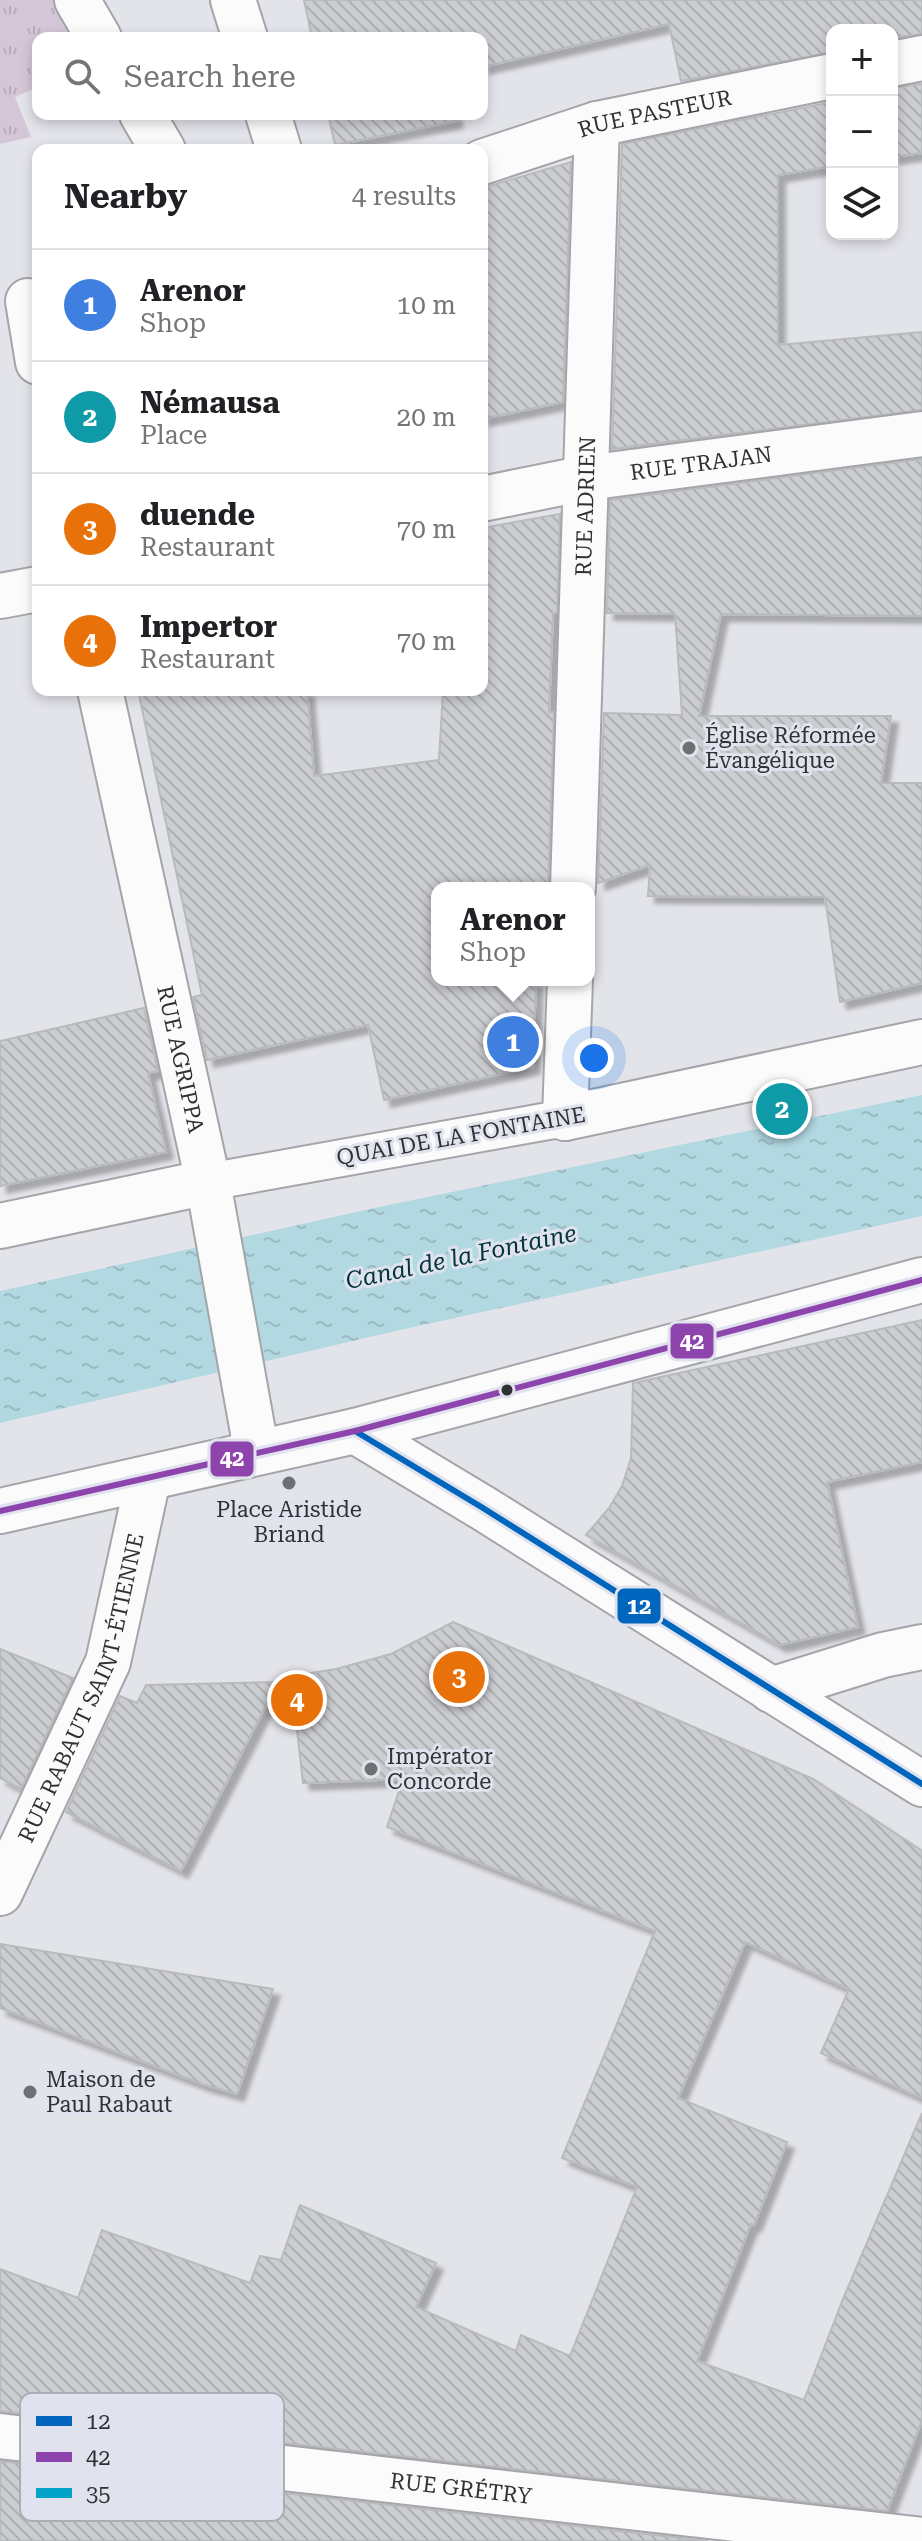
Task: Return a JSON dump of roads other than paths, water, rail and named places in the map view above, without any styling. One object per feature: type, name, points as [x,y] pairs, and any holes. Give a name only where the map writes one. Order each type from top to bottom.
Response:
[{"type":"street","points":[[77,0],[96,32]]},
{"type":"street","points":[[233,0],[243,32]]},
{"type":"street","points":[[898,63],[922,58]]},
{"type":"street","name":"RUE PASTEUR","points":[[488,160],[597,124],[826,77]]},
{"type":"street","points":[[146,120],[160,144]]},
{"type":"street","points":[[270,120],[277,144]]},
{"type":"street","name":"RUE ADRIEN","points":[[573,882],[597,124]]},
{"type":"street","points":[[22,303],[32,340]]},
{"type":"street","name":"RUE TRAJAN","points":[[488,498],[586,478],[922,434]]},
{"type":"street","points":[[0,596],[32,590]]},
{"type":"street","name":"RUE AGRIPPA","points":[[101,696],[211,1200],[253,1442]]},
{"type":"street","points":[[565,1118],[570,986]]},
{"type":"street","name":"QUAI DE LA FONTAINE","points":[[565,1118],[922,1042]]},
{"type":"street","name":"QUAI DE LA FONTAINE","points":[[0,1226],[211,1200]]},
{"type":"street","points":[[0,1511],[148,1479],[253,1442],[355,1431],[922,1280]]},
{"type":"street","points":[[355,1431],[922,1784]]},
{"type":"street","name":"RUE RABAUT SAINT-ÉTIENNE","points":[[0,1893],[108,1662],[148,1479]]},
{"type":"street","points":[[771,1690],[883,1655],[922,1647]]},
{"type":"street","name":"RUE GRÉTRY","points":[[0,2436],[20,2438]]},
{"type":"street","name":"RUE GRÉTRY","points":[[284,2468],[922,2540]]},
{"type":"lane","name":"QUAI DE LA FONTAINE","points":[[211,1200],[565,1118]]},
{"type":"water","name":"Canal de la Fontaine","points":[[922,1095],[922,1216],[400,1330],[0,1423],[0,1291],[379,1207]]},
{"type":"place","name":"Église Réformée Évangélique","points":[[689,748]]},
{"type":"place","name":"Arenor","points":[[513,1042]]},
{"type":"place","name":"Némausa","points":[[782,1109]]},
{"type":"place","name":"Place Aristide Briand","points":[[289,1483]]},
{"type":"place","name":"duende","points":[[459,1677]]},
{"type":"place","name":"Impertor","points":[[297,1700]]},
{"type":"place","name":"Impérator Concorde","points":[[371,1769]]},
{"type":"place","name":"Maison de Paul Rabaut","points":[[30,2092]]}]
